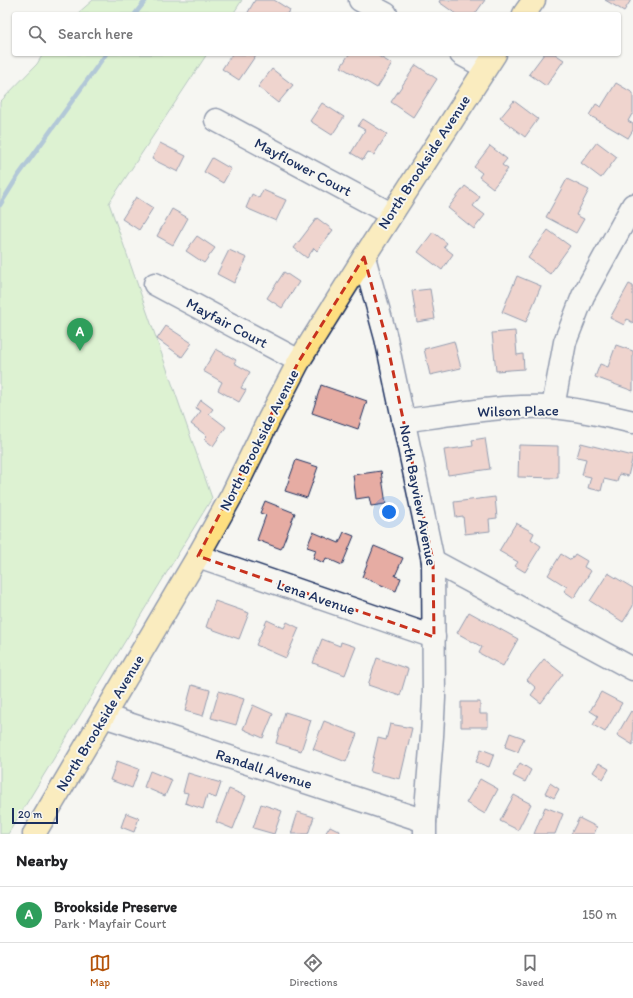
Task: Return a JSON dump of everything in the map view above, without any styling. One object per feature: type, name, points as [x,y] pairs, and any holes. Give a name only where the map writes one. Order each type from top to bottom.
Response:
[{"type":"main road","points":[[525,12],[534,0]]},
{"type":"main road","name":"North Brookside Avenue","points":[[34,834],[198,556],[232,495],[299,361],[391,214],[490,61]]},
{"type":"street","points":[[360,0],[382,12]]},
{"type":"street","points":[[469,56],[490,61]]},
{"type":"street","name":"Mayflower Court","points":[[216,120],[391,214]]},
{"type":"street","points":[[553,407],[565,342],[583,296],[633,205]]},
{"type":"street","name":"North Bayview Avenue","points":[[364,257],[386,338],[433,561],[434,637],[432,736],[425,828]]},
{"type":"street","name":"Mayfair Court","points":[[155,284],[299,361]]},
{"type":"street","name":"Wilson Place","points":[[403,421],[495,408],[553,407],[603,415],[633,422]]},
{"type":"street","name":"Lena Avenue","points":[[198,556],[434,637]]},
{"type":"street","points":[[433,561],[633,669]]},
{"type":"street","name":"Randall Avenue","points":[[104,716],[425,828]]},
{"type":"highlighted area","points":[[364,257],[386,338],[433,561],[434,637],[198,556],[299,361]]},
{"type":"green space","points":[[93,0],[242,0],[234,12],[79,12]]},
{"type":"green space","points":[[42,56],[206,56],[109,203],[212,498],[8,834],[0,834],[0,102],[37,64]]},
{"type":"building","points":[[255,0],[274,0],[290,10],[289,12],[248,12]]},
{"type":"building","points":[[440,0],[485,0],[476,12],[453,12],[439,2]]},
{"type":"building","points":[[605,0],[631,0],[624,11]]},
{"type":"building","points":[[231,56],[255,56],[239,80],[222,69]]},
{"type":"building","points":[[348,56],[378,56],[392,64],[377,88],[341,67]]},
{"type":"building","points":[[542,56],[558,56],[564,60],[546,86],[529,74]]},
{"type":"building","points":[[416,65],[437,79],[413,117],[391,102]]},
{"type":"building","points":[[272,69],[293,85],[278,103],[258,87]]},
{"type":"building","points":[[616,83],[633,93],[633,114],[628,121],[633,124],[633,130],[628,138],[589,115],[596,104],[601,107]]},
{"type":"building","points":[[514,101],[538,119],[525,137],[500,118]]},
{"type":"building","points":[[322,103],[344,117],[332,135],[310,121]]},
{"type":"building","points":[[363,119],[387,134],[374,155],[368,152],[363,160],[351,153],[365,130],[358,126]]},
{"type":"building","points":[[597,142],[617,157],[601,178],[581,163]]},
{"type":"building","points":[[160,143],[186,156],[178,172],[152,159]]},
{"type":"building","points":[[490,146],[507,159],[502,165],[508,169],[493,188],[479,177],[482,173],[474,167]]},
{"type":"building","points":[[212,158],[231,169],[223,183],[204,172]]},
{"type":"building","points":[[567,179],[589,190],[576,215],[584,219],[576,233],[546,217]]},
{"type":"building","points":[[465,186],[480,197],[473,206],[485,215],[474,229],[448,208]]},
{"type":"building","points":[[263,190],[286,200],[276,221],[246,208],[252,194],[259,198]]},
{"type":"building","points":[[136,197],[153,208],[139,230],[122,219]]},
{"type":"building","points":[[172,209],[188,218],[173,245],[157,236]]},
{"type":"building","points":[[317,218],[333,230],[317,251],[314,248],[307,258],[294,248]]},
{"type":"building","points":[[548,230],[570,246],[550,274],[528,258]]},
{"type":"building","points":[[433,232],[447,243],[444,247],[453,254],[442,270],[418,252]]},
{"type":"building","points":[[197,236],[215,248],[204,263],[186,251]]},
{"type":"building","points":[[229,250],[247,258],[234,283],[217,274]]},
{"type":"building","points":[[284,272],[299,282],[282,308],[267,298]]},
{"type":"building","points":[[517,276],[541,286],[526,322],[502,312]]},
{"type":"building","points":[[629,284],[633,286],[633,323],[627,319],[624,325],[610,318]]},
{"type":"building","points":[[430,289],[435,319],[417,322],[412,291]]},
{"type":"building","points":[[166,326],[192,343],[182,357],[157,339]]},
{"type":"building","points":[[515,331],[517,355],[523,354],[524,369],[496,371],[492,333]]},
{"type":"building","points":[[454,341],[461,368],[430,375],[424,349]]},
{"type":"building","points":[[616,345],[633,351],[633,391],[595,377],[600,364],[608,367]]},
{"type":"building","points":[[216,349],[236,360],[234,363],[250,372],[241,388],[246,390],[239,402],[218,390],[222,382],[203,371]]},
{"type":"building","points":[[321,385],[367,401],[358,429],[312,413]]},
{"type":"building","points":[[201,400],[213,409],[209,414],[226,427],[213,446],[204,439],[207,436],[191,424],[201,411],[196,408]]},
{"type":"building","points":[[485,438],[490,469],[448,475],[444,450],[473,446],[472,440]]},
{"type":"building","points":[[581,443],[633,456],[628,476],[619,474],[617,482],[604,479],[601,491],[588,488],[591,477],[582,475],[586,459],[577,457]]},
{"type":"building","points":[[519,445],[558,446],[558,478],[518,477]]},
{"type":"building","points":[[296,460],[318,467],[307,498],[285,491]]},
{"type":"building","points":[[381,471],[386,504],[371,506],[369,497],[356,499],[353,475]]},
{"type":"building","points":[[495,497],[497,518],[489,519],[490,531],[465,534],[463,516],[456,517],[454,502]]},
{"type":"building","points":[[265,501],[295,513],[281,549],[257,540],[266,515],[260,513]]},
{"type":"building","points":[[516,523],[534,533],[531,539],[541,546],[525,572],[515,566],[518,562],[499,551]]},
{"type":"building","points":[[313,532],[339,543],[344,532],[354,536],[342,565],[326,558],[324,563],[313,558],[316,550],[307,547]]},
{"type":"building","points":[[374,546],[403,558],[395,576],[401,578],[396,591],[362,577]]},
{"type":"building","points":[[561,554],[571,560],[575,554],[587,561],[584,567],[591,571],[574,598],[564,591],[567,587],[548,575]]},
{"type":"building","points":[[608,573],[633,588],[633,606],[623,622],[590,601]]},
{"type":"building","points":[[215,601],[249,613],[239,639],[206,627]]},
{"type":"building","points":[[469,612],[518,639],[503,666],[479,653],[482,647],[457,633]]},
{"type":"building","points":[[267,620],[284,628],[287,622],[299,628],[286,658],[256,645]]},
{"type":"building","points":[[322,639],[340,646],[341,642],[356,647],[345,675],[313,663]]},
{"type":"building","points":[[377,658],[408,669],[400,696],[368,685]]},
{"type":"building","points":[[544,659],[563,674],[541,703],[531,695],[536,688],[527,680]]},
{"type":"building","points":[[192,685],[210,690],[203,716],[185,711]]},
{"type":"building","points":[[219,691],[244,699],[236,725],[211,718]]},
{"type":"building","points":[[601,692],[622,703],[605,732],[593,725],[598,716],[590,711]]},
{"type":"building","points":[[461,702],[480,702],[480,714],[488,714],[488,727],[461,727]]},
{"type":"building","points":[[253,705],[273,714],[263,738],[243,729]]},
{"type":"building","points":[[631,711],[633,713],[633,745],[617,735]]},
{"type":"building","points":[[285,712],[311,720],[301,751],[276,743]]},
{"type":"building","points":[[324,721],[357,734],[346,762],[313,749]]},
{"type":"building","points":[[390,724],[412,728],[400,779],[370,772],[378,738],[386,740]]},
{"type":"building","points":[[510,733],[524,738],[518,752],[505,747]]},
{"type":"building","points":[[481,749],[494,754],[489,767],[476,762]]},
{"type":"building","points":[[117,761],[139,769],[132,788],[110,780]]},
{"type":"building","points":[[520,763],[531,770],[525,782],[513,776]]},
{"type":"building","points":[[599,763],[609,769],[603,779],[593,772]]},
{"type":"building","points":[[150,771],[172,780],[165,796],[144,787]]},
{"type":"building","points":[[188,773],[221,783],[216,798],[207,795],[203,809],[185,803],[188,793],[183,792]]},
{"type":"building","points":[[480,779],[498,789],[485,814],[466,803]]},
{"type":"building","points":[[550,783],[559,789],[554,798],[545,793]]},
{"type":"building","points":[[229,789],[246,796],[233,829],[216,822]]},
{"type":"building","points":[[514,795],[531,804],[518,830],[500,821]]},
{"type":"building","points":[[261,804],[282,811],[274,834],[253,828]]},
{"type":"building","points":[[545,807],[563,814],[555,834],[534,834]]},
{"type":"building","points":[[298,812],[314,817],[308,834],[291,834]]},
{"type":"building","points":[[126,813],[139,818],[134,832],[121,827]]},
{"type":"building","points":[[579,818],[597,827],[594,834],[571,834]]},
{"type":"building","points":[[330,826],[340,831],[339,834],[325,834]]},
{"type":"waterway","points":[[137,12],[146,0]]},
{"type":"waterway","points":[[0,205],[18,176],[105,56]]},
{"type":"place","name":"Brookside Preserve","points":[[80,351]]}]
